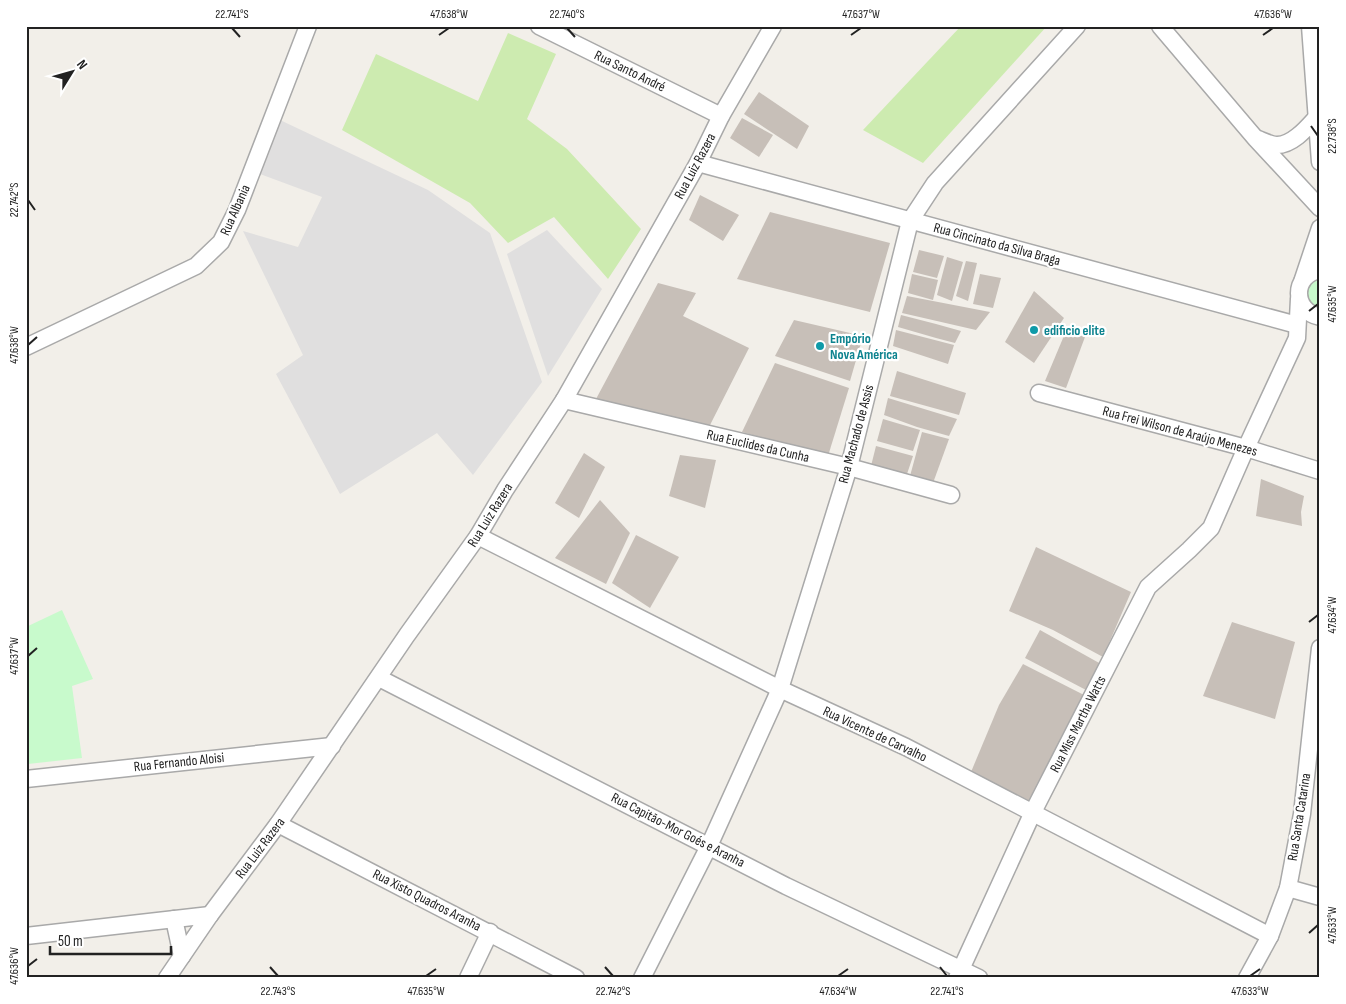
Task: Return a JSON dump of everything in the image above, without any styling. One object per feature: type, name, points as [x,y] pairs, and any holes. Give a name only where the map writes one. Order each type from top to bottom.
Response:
[{"type":"street","name":"Rua Albania","points":[[26,347],[196,266],[221,242],[237,210],[308,26]]},
{"type":"street","name":"Rua Santo André","points":[[539,26],[722,116]]},
{"type":"street","name":"Rua Luiz Razera","points":[[167,978],[210,915],[278,824],[478,536],[505,490],[564,400],[773,26]]},
{"type":"street","name":"Rua Machado de Assis","points":[[642,978],[709,846],[780,689],[849,467],[910,221],[935,183],[1077,26]]},
{"type":"street","points":[[1160,26],[1256,139],[1320,208]]},
{"type":"street","points":[[1310,26],[1320,162]]},
{"type":"street","points":[[1256,139],[1276,146],[1290,141],[1302,133],[1316,119]]},
{"type":"street","name":"Rua Cincinato da Silva Braga","points":[[698,163],[1297,331]]},
{"type":"street","points":[[1320,228],[1298,292],[1297,331],[1320,321]]},
{"type":"street","points":[[1303,279],[1308,274],[1320,270]]},
{"type":"street","points":[[1299,299],[1306,311],[1311,315],[1320,317]]},
{"type":"street","name":"Rua Miss Martha Watts","points":[[959,973],[1033,812],[1148,587],[1190,550],[1211,528],[1297,331]]},
{"type":"street","name":"Rua Frei Wilson de Araújo Menezes","points":[[1039,393],[1246,448],[1320,471]]},
{"type":"street","name":"Rua Euclides da Cunha","points":[[564,400],[849,467],[951,495]]},
{"type":"street","name":"Rua Vicente de Carvalho","points":[[478,536],[780,689],[906,747],[1270,936]]},
{"type":"street","name":"Rua Santa Catarina","points":[[1247,978],[1270,936],[1288,888],[1302,814],[1320,648]]},
{"type":"street","name":"Rua Capitão-Mor Goés e Aranha","points":[[379,678],[959,973],[979,978]]},
{"type":"street","name":"Rua Fernando Aloisi","points":[[26,779],[332,746]]},
{"type":"street","name":"Rua Xisto Quadros Aranha","points":[[278,824],[576,978]]},
{"type":"street","points":[[1288,888],[1320,897]]},
{"type":"street","points":[[26,936],[210,915]]},
{"type":"street","points":[[174,919],[182,956]]},
{"type":"street","points":[[468,978],[490,932]]},
{"type":"shaded area","points":[[280,120],[428,190],[490,233],[542,382],[473,475],[437,433],[340,494],[276,374],[303,355],[243,231],[298,247],[322,197],[260,174]]},
{"type":"shaded area","points":[[547,230],[602,289],[548,376],[507,254]]},
{"type":"green space","points":[[961,26],[1047,26],[923,163],[863,130]]},
{"type":"green space","points":[[508,33],[556,54],[527,119],[567,149],[641,229],[608,279],[554,217],[508,243],[470,203],[342,130],[376,54],[478,101]]},
{"type":"green space","points":[[1320,277],[1320,309],[1309,302],[1308,294],[1310,285]]},
{"type":"green space","points":[[62,610],[93,679],[72,686],[82,758],[28,764],[26,754],[26,627]]},
{"type":"building","points":[[759,92],[809,126],[797,149],[744,114]]},
{"type":"building","points":[[742,118],[773,135],[759,157],[730,138]]},
{"type":"building","points":[[700,195],[739,215],[723,241],[689,220]]},
{"type":"building","points":[[770,212],[890,243],[870,312],[737,279]]},
{"type":"building","points":[[919,250],[944,256],[937,278],[913,272]]},
{"type":"building","points":[[947,257],[963,262],[952,301],[937,295]]},
{"type":"building","points":[[966,261],[977,263],[968,301],[956,296]]},
{"type":"building","points":[[912,274],[938,280],[933,300],[908,293]]},
{"type":"building","points":[[980,274],[1001,278],[993,308],[973,304]]},
{"type":"building","points":[[658,283],[696,293],[683,316],[749,348],[709,427],[596,399]]},
{"type":"building","name":"edificio elite","points":[[1034,291],[1064,318],[1034,363],[1005,342]]},
{"type":"building","points":[[907,296],[990,312],[976,330],[902,313]]},
{"type":"building","points":[[901,315],[961,331],[955,343],[936,338],[898,327]]},
{"type":"building","name":"Empório Nova América","points":[[794,320],[863,336],[850,381],[775,356]]},
{"type":"building","points":[[896,330],[954,345],[948,364],[893,346]]},
{"type":"building","points":[[1066,331],[1085,337],[1066,388],[1045,381]]},
{"type":"building","points":[[775,363],[849,388],[828,456],[742,432]]},
{"type":"building","points":[[897,371],[966,393],[959,415],[890,396]]},
{"type":"building","points":[[888,398],[957,419],[949,436],[917,427],[884,415]]},
{"type":"building","points":[[883,419],[920,430],[913,451],[877,441]]},
{"type":"building","points":[[922,432],[949,439],[933,483],[910,476]]},
{"type":"building","points":[[876,446],[913,456],[907,474],[871,466]]},
{"type":"building","points":[[584,453],[605,467],[579,518],[555,503]]},
{"type":"building","points":[[680,455],[716,460],[705,508],[669,496]]},
{"type":"building","points":[[1261,479],[1304,496],[1301,512],[1302,526],[1256,516]]},
{"type":"building","points":[[600,500],[630,533],[606,584],[555,558]]},
{"type":"building","points":[[636,535],[679,557],[650,608],[612,583]]},
{"type":"building","points":[[1036,547],[1131,592],[1103,657],[1053,630],[1009,611]]},
{"type":"building","points":[[1232,622],[1295,642],[1275,719],[1203,696]]},
{"type":"building","points":[[1040,630],[1101,664],[1086,690],[1025,658]]},
{"type":"building","points":[[1023,664],[1084,695],[1032,803],[971,772],[999,705]]},
{"type":"place","name":"edificio elite","points":[[1034,330]]},
{"type":"place","name":"Empório Nova América","points":[[820,346]]}]
